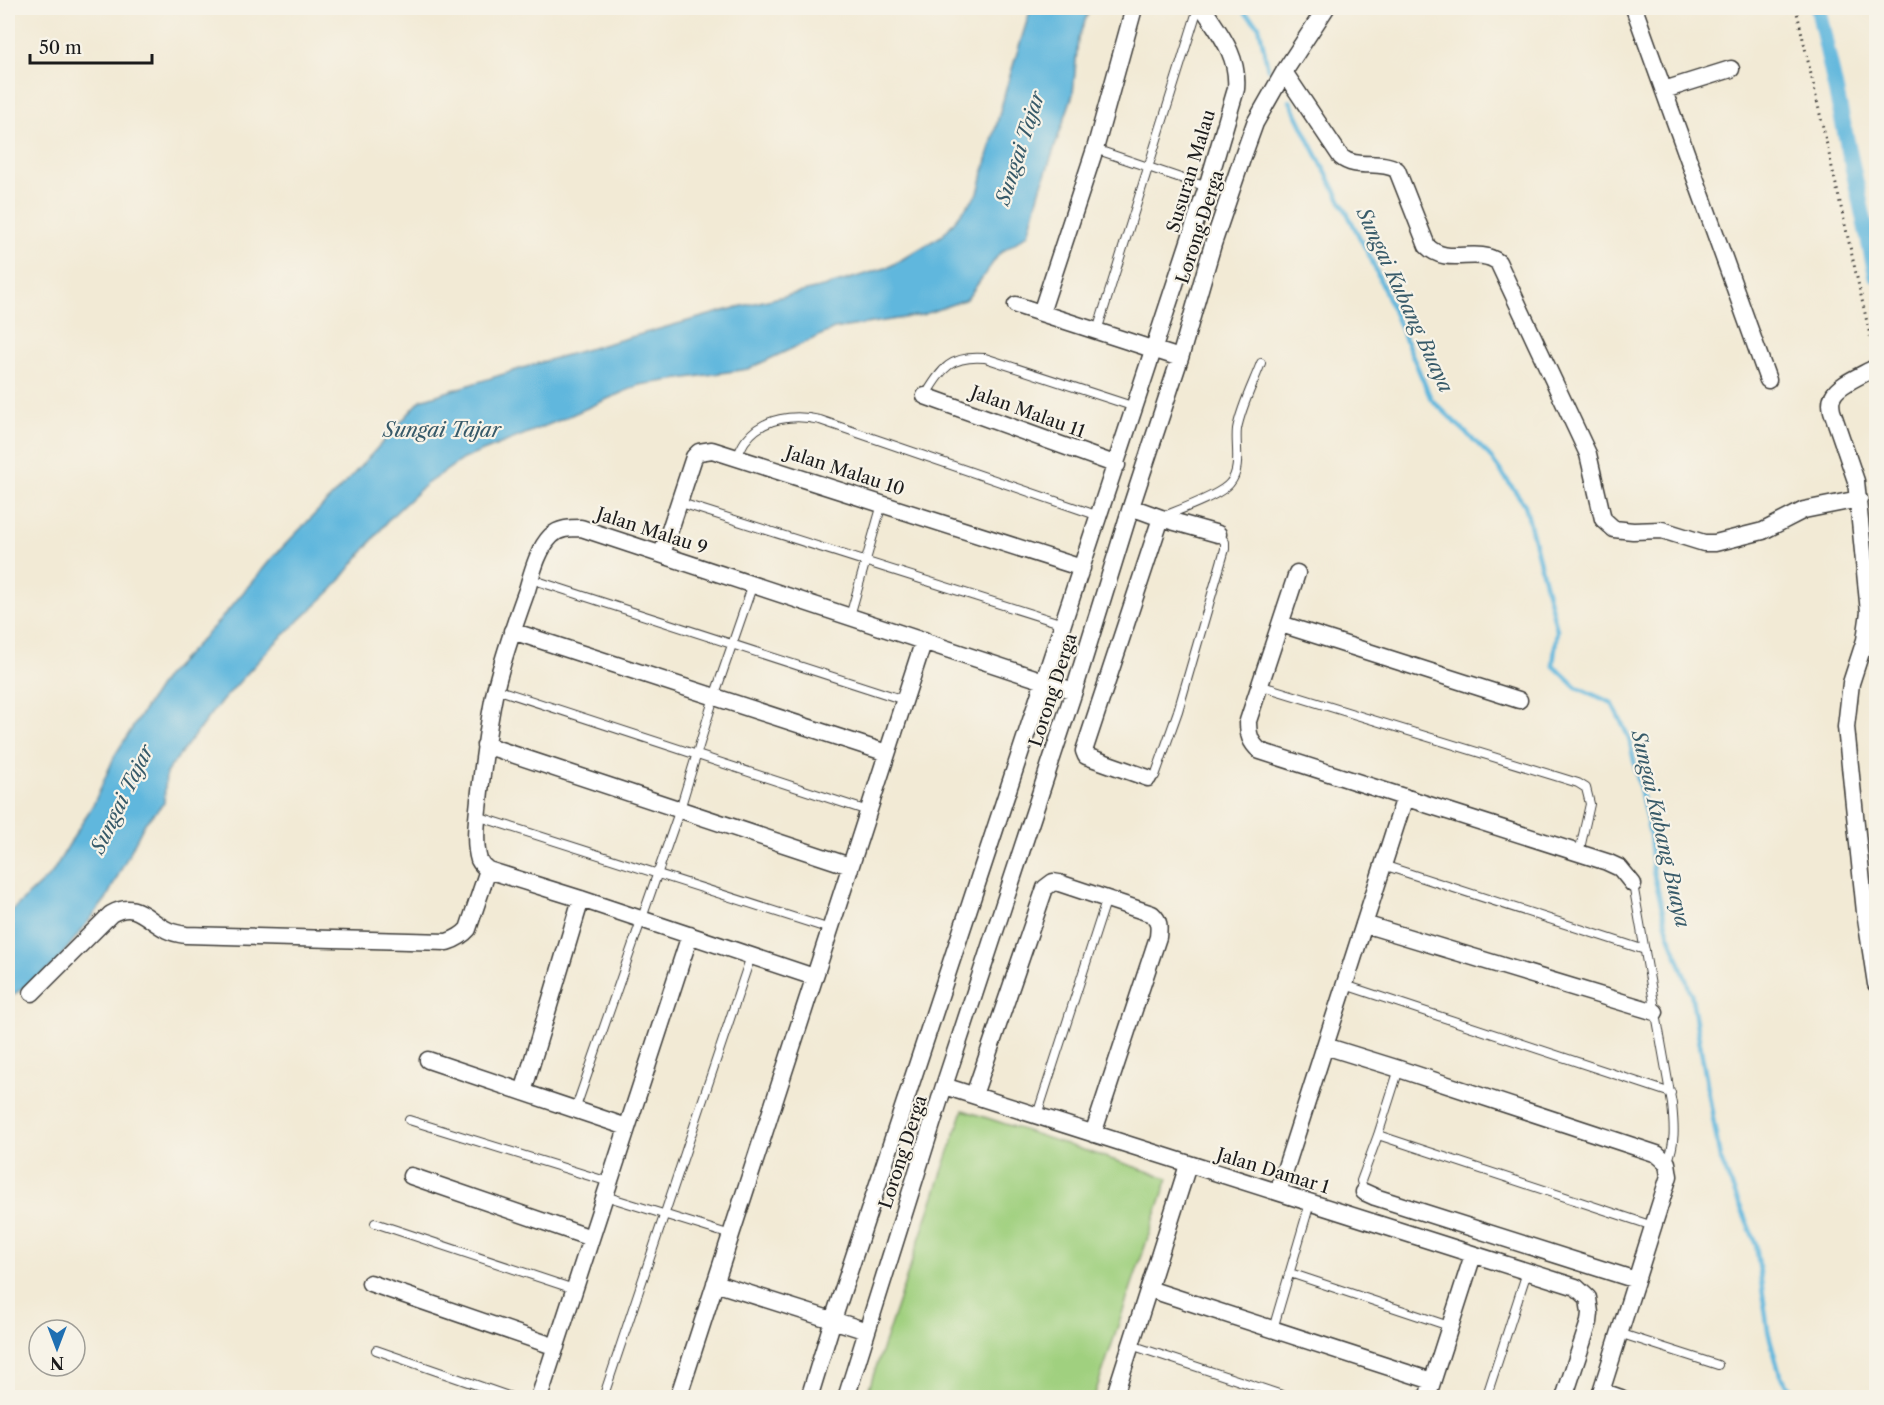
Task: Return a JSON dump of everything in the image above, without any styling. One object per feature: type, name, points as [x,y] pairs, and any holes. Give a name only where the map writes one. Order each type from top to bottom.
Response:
[{"type":"street","points":[[1041,313],[1095,149],[1134,8]]},
{"type":"street","name":"Susuran Malau","points":[[809,1398],[1208,187],[1236,89],[1237,77],[1231,52],[1203,8]]},
{"type":"street","name":"Lorong Derga","points":[[846,1398],[1242,159],[1255,123],[1284,72],[1326,8]]},
{"type":"street","points":[[1634,8],[1768,380]]},
{"type":"street","points":[[1664,90],[1731,69]]},
{"type":"street","points":[[1284,72],[1341,157],[1350,162],[1389,165],[1397,170],[1427,246],[1432,251],[1450,256],[1490,257],[1498,262],[1588,454],[1600,511],[1608,524],[1620,530],[1662,530],[1704,543],[1715,543],[1763,531],[1804,510],[1859,499]]},
{"type":"street","points":[[1016,305],[1180,358]]},
{"type":"street","points":[[1876,366],[1840,387],[1831,400],[1832,411],[1856,481],[1869,612],[1865,640],[1851,683],[1846,727],[1865,912],[1876,984]]},
{"type":"street","name":"Jalan Malau 11","points":[[926,396],[1117,465]]},
{"type":"street","name":"Jalan Malau 10","points":[[662,554],[693,457],[699,452],[712,450],[1082,568]]},
{"type":"street","points":[[1131,507],[1218,534]]},
{"type":"street","points":[[1148,778],[1086,756],[1084,751],[1161,518]]},
{"type":"street","name":"Jalan Malau 9","points":[[488,870],[480,862],[477,816],[485,745],[496,689],[512,632],[544,545],[558,531],[581,528],[1074,690]]},
{"type":"street","points":[[1297,573],[1248,721],[1248,734],[1252,744],[1260,751],[1620,868],[1634,884]]},
{"type":"street","points":[[1281,624],[1519,700]]},
{"type":"street","points":[[512,632],[887,753]]},
{"type":"street","points":[[678,1398],[924,640]]},
{"type":"street","points":[[485,745],[850,866]]},
{"type":"street","points":[[1278,1192],[1405,797]]},
{"type":"street","points":[[32,993],[111,914],[121,909],[137,910],[165,929],[186,935],[447,942],[463,935],[468,929],[488,870],[814,977]]},
{"type":"street","points":[[974,1095],[1045,888],[1053,882],[1059,882],[1152,914],[1157,919],[1159,928],[1094,1134]]},
{"type":"street","points":[[523,1092],[581,899]]},
{"type":"street","points":[[1364,924],[1655,1012]]},
{"type":"street","points":[[539,1398],[690,935]]},
{"type":"street","points":[[1325,1046],[1657,1154],[1667,1163],[1669,1176],[1600,1394],[1621,1398]]},
{"type":"street","points":[[428,1060],[627,1127]]},
{"type":"street","name":"Jalan Damar 1","points":[[944,1086],[1576,1287],[1588,1298],[1590,1313],[1564,1398]]},
{"type":"street","points":[[1117,1397],[1131,1345],[1188,1165]]},
{"type":"street","points":[[411,1176],[591,1238]]},
{"type":"street","points":[[1364,1192],[1636,1280]]},
{"type":"street","points":[[1149,1289],[1273,1329],[1429,1389],[1473,1255]]},
{"type":"street","points":[[370,1283],[556,1347]]},
{"type":"street","points":[[715,1283],[867,1331]]},
{"type":"lane","points":[[1097,331],[1198,8]]},
{"type":"lane","points":[[1095,149],[1208,187]]},
{"type":"lane","points":[[926,396],[946,366],[954,361],[974,357],[985,358],[1135,407]]},
{"type":"lane","points":[[1161,518],[1215,493],[1232,482],[1237,465],[1236,442],[1239,422],[1261,363]]},
{"type":"lane","points":[[737,457],[746,439],[762,426],[792,416],[805,417],[820,420],[1099,516]]},
{"type":"lane","points":[[678,502],[1064,624]]},
{"type":"lane","points":[[850,616],[882,504]]},
{"type":"lane","points":[[1148,778],[1155,776],[1178,711],[1226,549],[1225,542],[1218,534]]},
{"type":"lane","points":[[531,579],[904,700]]},
{"type":"lane","points":[[575,1110],[680,809],[714,697],[753,584]]},
{"type":"lane","points":[[1259,685],[1578,783],[1586,788],[1590,804],[1579,853]]},
{"type":"lane","points":[[496,689],[868,811]]},
{"type":"lane","points":[[477,816],[830,929]]},
{"type":"lane","points":[[1383,865],[1645,950]]},
{"type":"lane","points":[[1634,884],[1671,1093],[1675,1134],[1667,1163]]},
{"type":"lane","points":[[1037,1115],[1107,898]]},
{"type":"lane","points":[[603,1398],[751,956]]},
{"type":"lane","points":[[1344,985],[1671,1093]]},
{"type":"lane","points":[[1364,1192],[1361,1181],[1399,1069]]},
{"type":"lane","points":[[409,1120],[607,1189],[663,1214],[731,1234]]},
{"type":"lane","points":[[1378,1135],[1653,1227]]},
{"type":"lane","points":[[1273,1329],[1310,1203]]},
{"type":"lane","points":[[375,1223],[574,1289]]},
{"type":"lane","points":[[1486,1398],[1527,1272]]},
{"type":"lane","points":[[1290,1273],[1449,1326]]},
{"type":"lane","points":[[1619,1333],[1718,1365]]},
{"type":"lane","points":[[1131,1345],[1291,1398]]},
{"type":"lane","points":[[376,1350],[514,1398]]},
{"type":"path","points":[[1796,8],[1876,366]]},
{"type":"green space","points":[[963,1110],[1168,1178],[1094,1397],[866,1397]]},
{"type":"water","name":"Sungai Tajar","points":[[1031,8],[1090,8],[1078,39],[1073,94],[1041,187],[1028,234],[999,254],[967,299],[922,315],[834,329],[748,369],[639,385],[463,459],[425,485],[391,517],[333,589],[271,647],[213,711],[166,773],[164,803],[145,823],[106,899],[55,964],[8,999],[8,914],[52,873],[94,803],[115,755],[163,680],[220,620],[272,558],[349,479],[421,400],[545,361],[738,307],[823,287],[889,267],[943,235],[978,193]]},
{"type":"waterway","name":"Sungai Kubang Buaya","points":[[1240,8],[1259,26],[1268,69]]},
{"type":"waterway","points":[[1818,8],[1876,275]]},
{"type":"waterway","name":"Sungai Kubang Buaya","points":[[1290,101],[1372,261],[1431,399],[1489,455],[1525,505],[1557,630],[1553,665],[1576,687],[1612,703],[1629,738],[1650,834],[1653,871],[1668,932],[1691,993],[1720,1158],[1756,1244],[1768,1331],[1780,1375],[1798,1398]]}]
